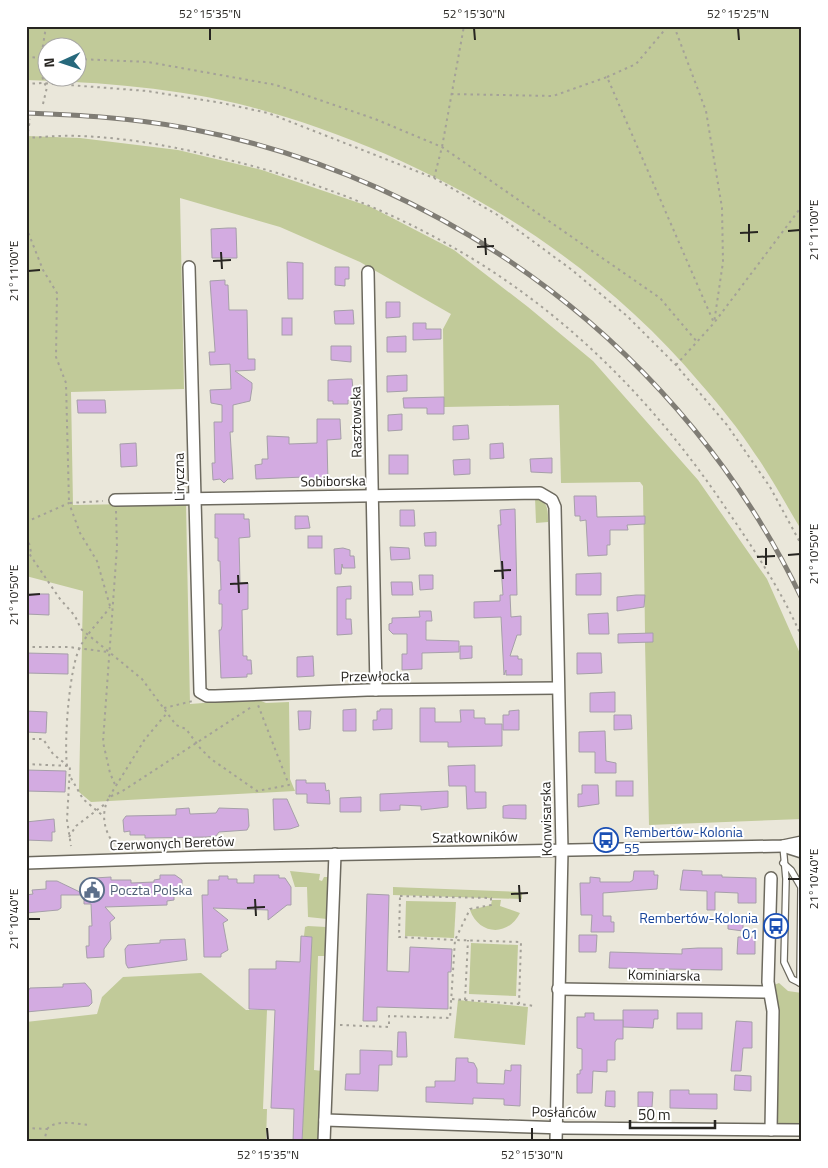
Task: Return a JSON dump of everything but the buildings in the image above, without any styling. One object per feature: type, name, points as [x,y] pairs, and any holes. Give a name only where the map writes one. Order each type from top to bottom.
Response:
[{"type":"street","name":"Liryczna","points":[[189,267],[201,691]]},
{"type":"street","name":"Rasztowska","points":[[368,272],[376,690]]},
{"type":"street","name":"Sobiborska","points":[[115,500],[540,493],[550,497]]},
{"type":"street","name":"Konwisarska","points":[[550,497],[555,507],[562,850],[556,1142]]},
{"type":"street","name":"Przewłocka","points":[[201,691],[271,694],[376,690],[558,688]]},
{"type":"street","name":"Szatkowników","points":[[318,854],[783,846],[802,842]]},
{"type":"street","name":"Szatkowników","points":[[783,846],[802,852]]},
{"type":"street","name":"Czerwonych Beretów","points":[[26,863],[318,854]]},
{"type":"street","points":[[324,1142],[335,854]]},
{"type":"street","points":[[771,878],[769,992],[773,1011],[771,1130]]},
{"type":"street","name":"Kominiarska","points":[[558,988],[769,992]]},
{"type":"street","name":"Posłańców","points":[[325,1120],[556,1127],[802,1130]]},
{"type":"lane","points":[[783,846],[783,863],[786,879],[784,962],[787,972],[801,984]]},
{"type":"lane","points":[[783,863],[791,870],[801,887],[801,984]]},
{"type":"path","points":[[434,178],[442,147],[464,26]]},
{"type":"path","points":[[451,94],[553,96],[607,77],[636,64],[668,26]]},
{"type":"path","points":[[674,26],[706,111],[722,208],[723,262],[714,323]]},
{"type":"path","points":[[88,59],[148,62],[276,85],[375,119],[442,147],[660,298],[698,343]]},
{"type":"path","points":[[607,77],[714,323]]},
{"type":"path","points":[[88,86],[147,91],[259,111],[434,178],[496,214],[572,270],[627,316],[676,365],[727,424],[770,487],[802,546]]},
{"type":"path","points":[[42,104],[47,88]]},
{"type":"path","points":[[26,145],[30,119]]},
{"type":"path","points":[[27,138],[80,136],[148,143],[210,155],[287,175],[374,206],[457,248],[538,303],[597,353],[647,404],[691,456],[758,555],[802,638]]},
{"type":"path","points":[[676,365],[698,343],[714,323],[802,206]]},
{"type":"path","points":[[26,227],[43,270],[57,292],[56,357],[66,383],[69,504],[80,532],[97,561],[113,613]]},
{"type":"path","points":[[26,522],[69,504],[115,500],[116,547],[113,613],[103,742],[110,773],[116,787]]},
{"type":"path","points":[[26,530],[31,553]]},
{"type":"path","points":[[26,548],[60,599],[75,616],[81,629],[142,679],[176,725],[186,729],[211,759],[257,791],[290,785],[257,704]]},
{"type":"path","points":[[67,766],[64,737],[80,648],[88,634],[110,607]]},
{"type":"path","points":[[26,646],[80,648],[111,652]]},
{"type":"path","points":[[164,708],[200,699],[201,691]]},
{"type":"path","points":[[109,796],[121,792],[271,694]]},
{"type":"path","points":[[102,816],[109,796],[145,739],[167,713]]},
{"type":"path","points":[[26,738],[43,739],[53,754],[67,766],[70,766],[67,820],[71,846]]},
{"type":"path","points":[[26,764],[67,766]]},
{"type":"path","points":[[70,776],[83,799],[102,816],[107,832],[114,844]]},
{"type":"path","points":[[69,837],[76,826],[96,809],[106,804]]},
{"type":"path","points":[[337,1025],[389,1027],[389,1016],[450,1018],[455,940],[470,909],[490,905],[491,898],[400,896],[399,937],[455,940],[521,942],[519,1004]]},
{"type":"path","points":[[466,1000],[468,940]]},
{"type":"path","points":[[451,999],[535,1006]]},
{"type":"path","points":[[44,1142],[47,1129],[51,1125],[60,1123],[89,1125]]},
{"type":"path","points":[[26,1128],[47,1129]]},
{"type":"green space","points":[[26,26],[802,26],[802,531],[767,472],[736,426],[655,334],[606,289],[553,248],[497,211],[438,179],[377,150],[314,126],[223,100],[139,87],[88,82],[88,38],[38,38],[38,80],[26,80]]},
{"type":"green space","points":[[26,136],[80,138],[178,150],[262,170],[371,207],[454,250],[528,307],[593,361],[698,480],[767,579],[802,658],[802,819],[649,825],[645,642],[653,642],[653,633],[645,633],[643,486],[640,482],[561,483],[559,405],[444,407],[443,329],[451,314],[360,262],[280,227],[180,198],[184,389],[71,392],[73,505],[186,503],[190,704],[256,699],[266,703],[289,702],[290,779],[295,791],[91,802],[79,792],[83,591],[26,576]]},
{"type":"green space","points":[[535,497],[545,504],[548,522],[536,523]]},
{"type":"green space","points":[[290,871],[320,874],[319,880],[322,881],[324,877],[330,877],[327,919],[308,917],[307,887],[295,887]]},
{"type":"green space","points":[[393,887],[522,892],[522,899],[393,895]]},
{"type":"green space","points":[[492,900],[501,900],[500,906],[520,913],[515,921],[501,929],[494,930],[480,924],[470,910],[491,905]]},
{"type":"green space","points":[[406,901],[456,902],[454,938],[405,936]]},
{"type":"green space","points":[[305,927],[326,927],[328,930],[327,956],[318,956],[314,1070],[322,1071],[319,1142],[302,1142],[312,937],[304,936]]},
{"type":"green space","points":[[471,943],[518,945],[516,996],[469,994]]},
{"type":"green space","points":[[201,973],[246,1010],[267,1010],[263,1109],[267,1109],[266,1142],[26,1142],[26,1022],[97,1014],[102,997],[123,977]]},
{"type":"green space","points":[[779,983],[788,991],[802,993],[802,1126],[780,1125],[775,1118],[774,985]]},
{"type":"green space","points":[[458,1000],[528,1007],[525,1045],[454,1038]]},
{"type":"railway","points":[[26,113],[106,118],[186,128],[284,153],[378,188],[467,234],[550,290],[626,355],[694,429],[753,510],[802,599]]},
{"type":"place","name":"Rembertów-Kolonia 55","points":[[606,840]]},
{"type":"place","name":"Poczta Polska","points":[[92,890]]},
{"type":"place","name":"Rembertów-Kolonia 01","points":[[776,926]]}]
